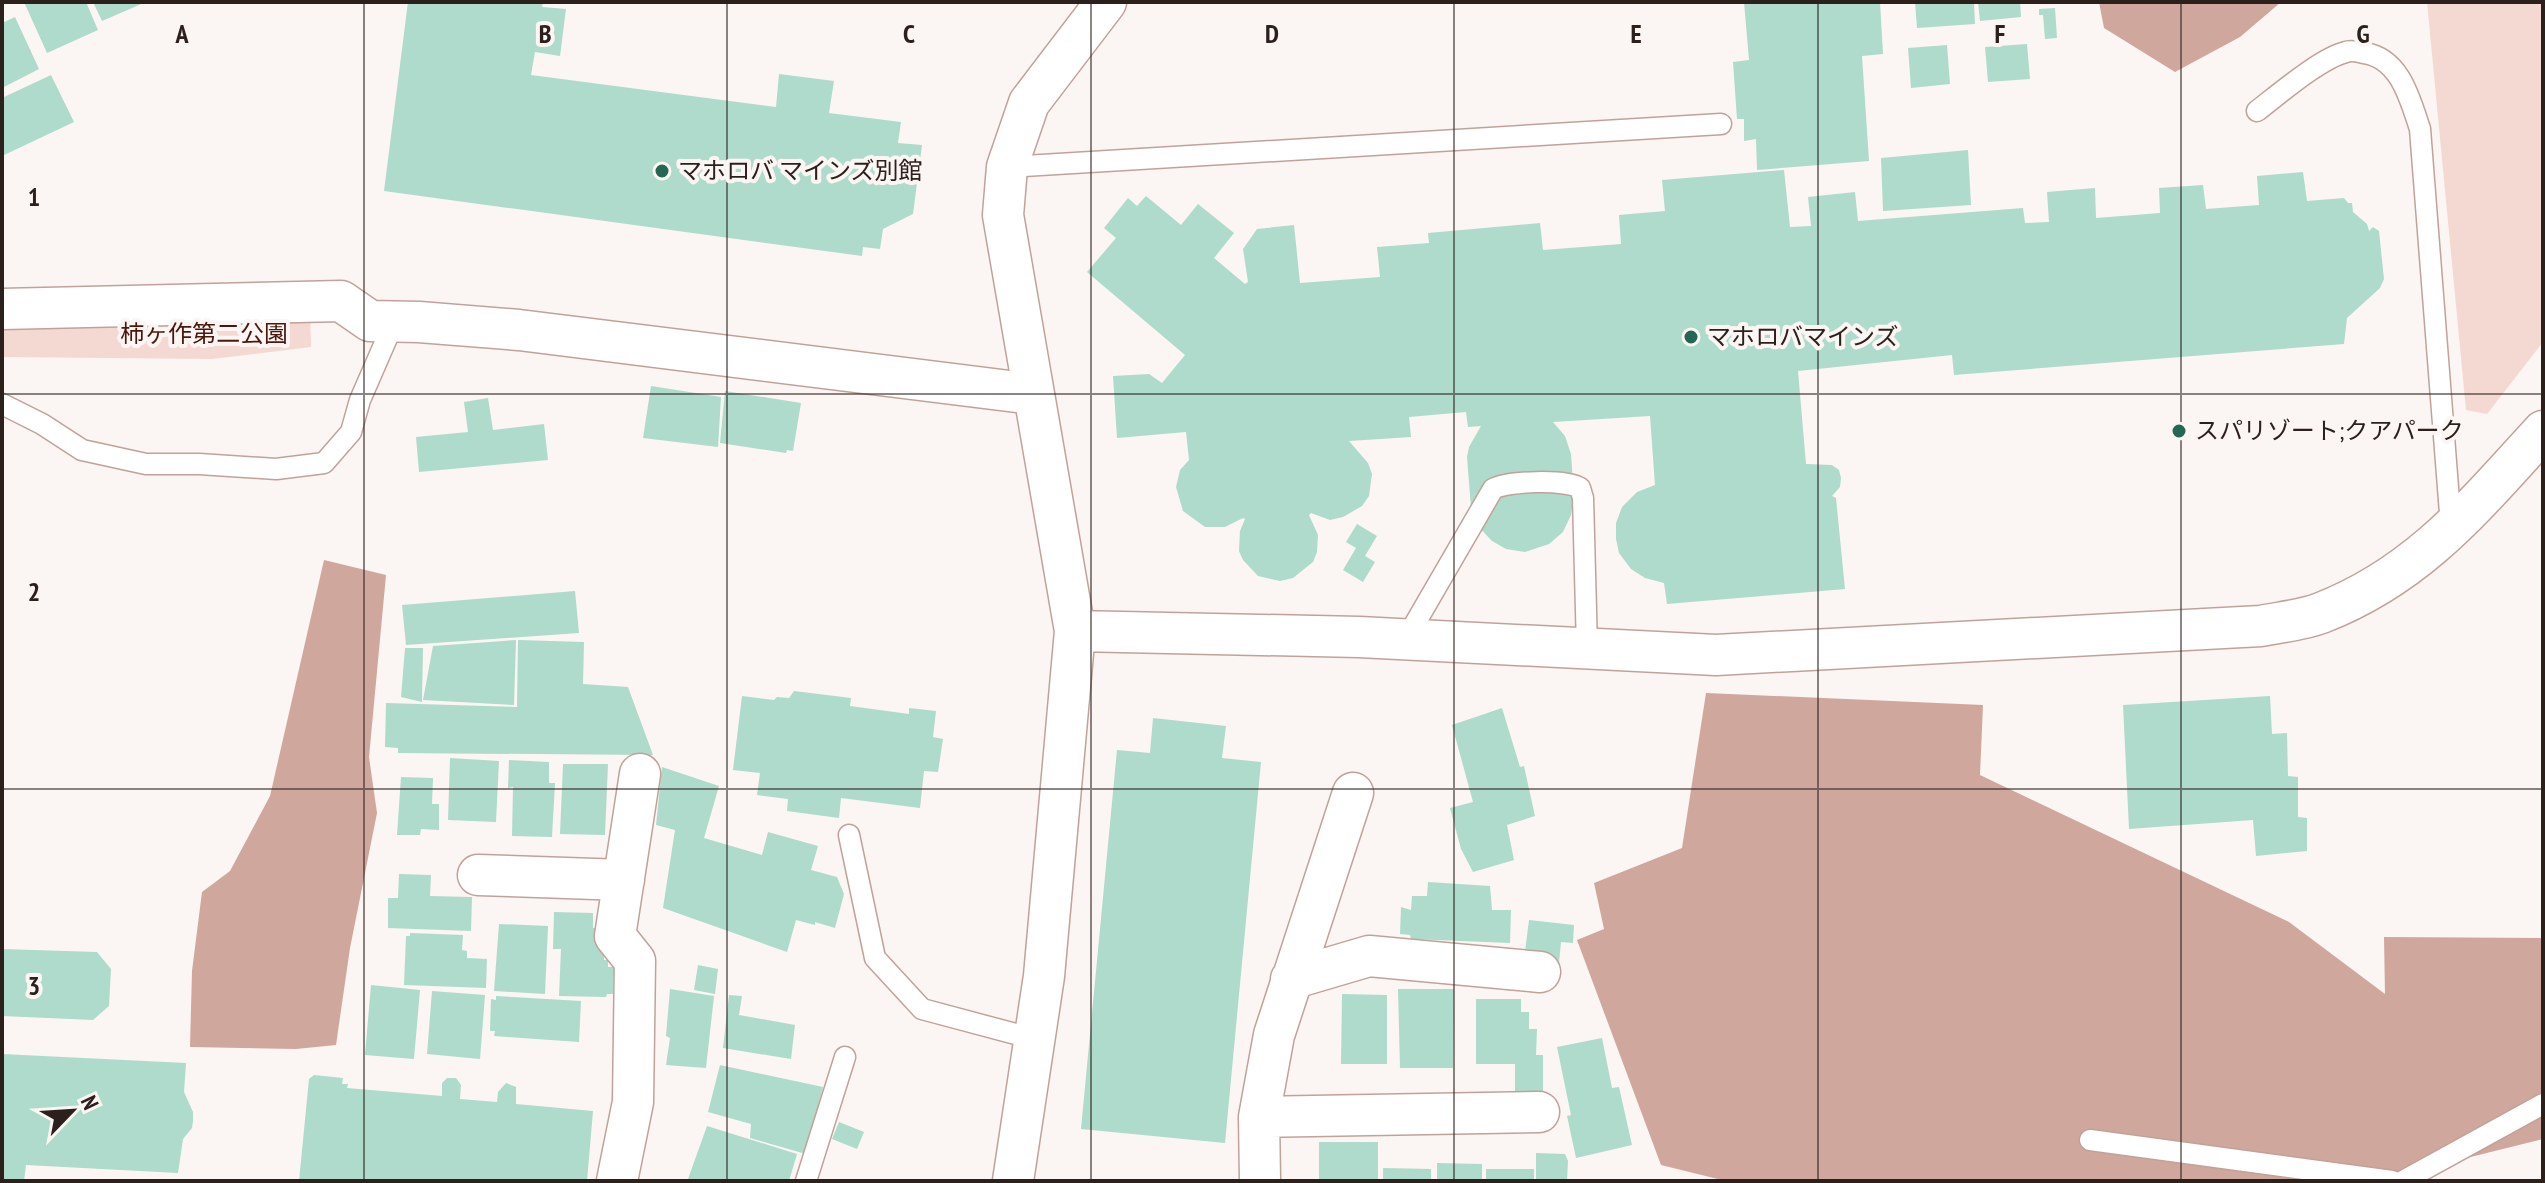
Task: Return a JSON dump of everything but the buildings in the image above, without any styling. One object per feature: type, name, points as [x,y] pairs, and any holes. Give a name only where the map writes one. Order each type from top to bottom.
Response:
[{"type":"street","points":[[1013,1181],[1044,976],[1075,631],[1003,215],[1007,167],[1029,103],[1106,2]]},
{"type":"street","points":[[2,309],[341,301],[370,321],[519,330],[1033,394]]},
{"type":"street","points":[[1075,631],[1406,639],[1716,655],[2261,626],[2318,614],[2361,596],[2411,563],[2452,530],[2543,431]]},
{"type":"street","points":[[617,1181],[633,1102],[635,961],[615,936],[640,774]]},
{"type":"street","points":[[1260,1181],[1259,1117],[1274,1035],[1353,793]]},
{"type":"street","points":[[478,875],[624,880]]},
{"type":"street","points":[[1291,979],[1369,956],[1540,972]]},
{"type":"street","points":[[1259,1117],[1539,1112]]},
{"type":"lane","points":[[2257,111],[2314,69],[2348,51],[2378,55],[2389,63],[2413,106],[2420,129],[2452,530]]},
{"type":"lane","points":[[1007,167],[1721,124]]},
{"type":"lane","points":[[2,404],[42,424],[82,450],[146,464],[276,469],[324,463],[351,432],[360,400],[394,322]]},
{"type":"lane","points":[[1406,639],[1493,489],[1506,484],[1565,483],[1580,488],[1583,498],[1587,648]]},
{"type":"lane","points":[[849,835],[875,958],[922,1009],[1034,1039]]},
{"type":"lane","points":[[806,1181],[845,1057]]},
{"type":"lane","points":[[2403,1181],[2543,1104]]},
{"type":"lane","points":[[2090,1140],[2392,1181]]},
{"type":"green space","points":[[2427,2],[2543,2],[2543,342],[2487,414],[2466,410]]},
{"type":"green space","name":"柿ヶ作第二公園","points":[[310,310],[311,347],[212,359],[2,357],[2,317]]},
{"type":"shaded area","points":[[2099,2],[2281,2],[2240,37],[2175,72],[2104,28]]},
{"type":"shaded area","points":[[324,560],[386,575],[369,757],[377,813],[350,948],[336,1045],[296,1049],[190,1047],[192,971],[202,892],[230,871],[270,796]]},
{"type":"shaded area","points":[[1706,693],[1983,705],[1980,775],[2289,922],[2385,994],[2384,937],[2543,938],[2543,1139],[2374,1181],[1726,1181],[1661,1165],[1577,940],[1604,929],[1594,883],[1682,848]]},
{"type":"place","name":"マホロバ マインズ別館","points":[[662,171]]},
{"type":"place","name":"マホロバマインズ","points":[[1691,337]]},
{"type":"place","name":"スパリゾート;クアパーク","points":[[2179,431]]}]
